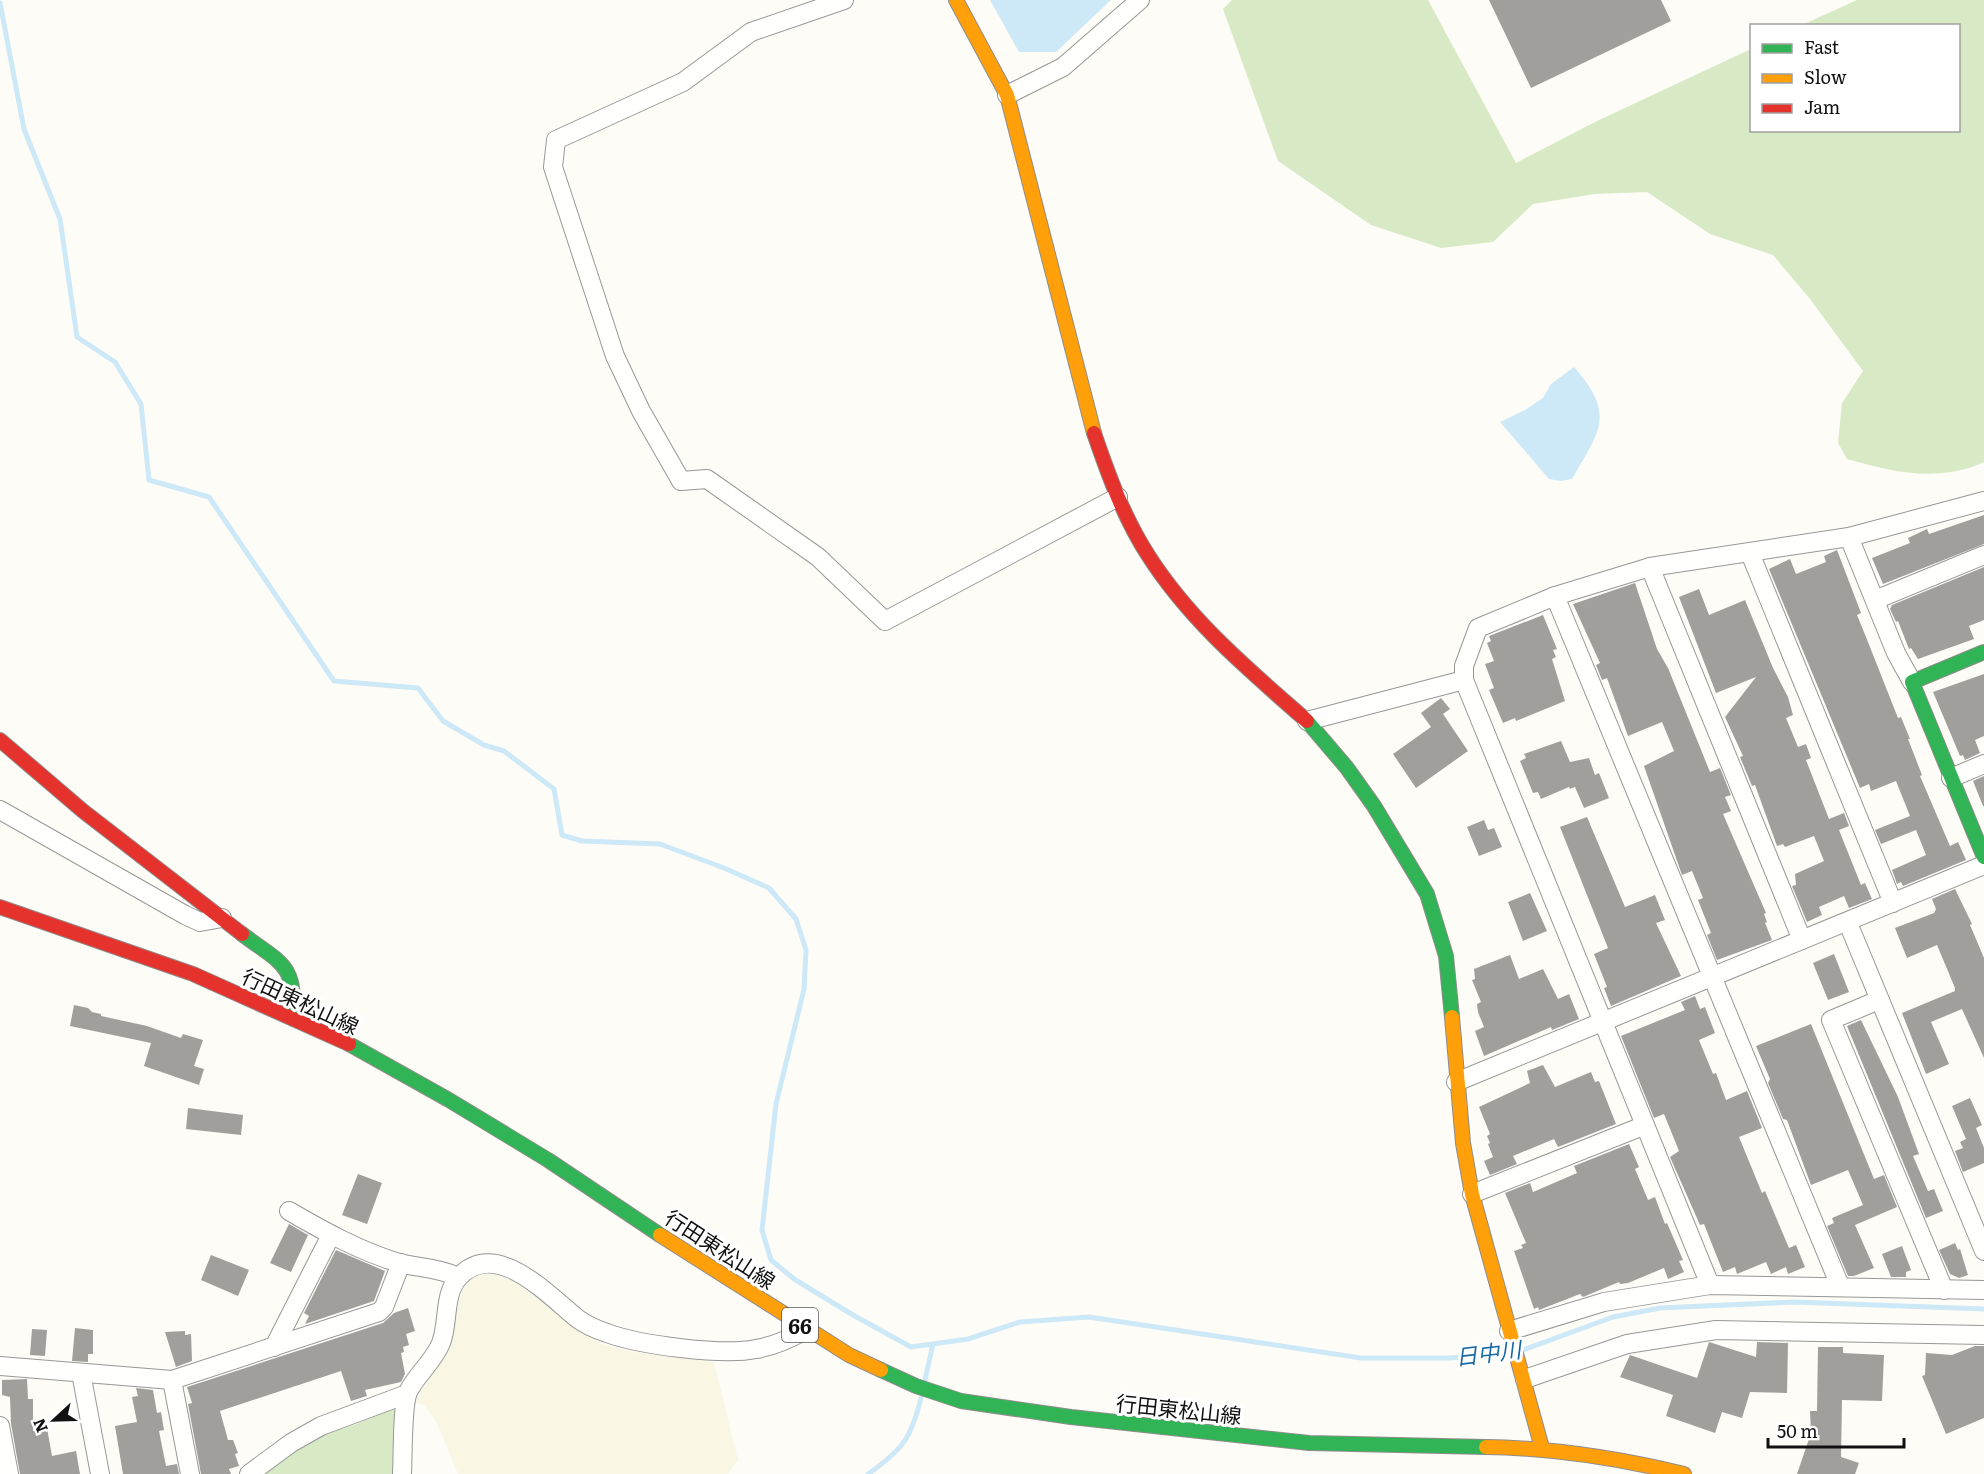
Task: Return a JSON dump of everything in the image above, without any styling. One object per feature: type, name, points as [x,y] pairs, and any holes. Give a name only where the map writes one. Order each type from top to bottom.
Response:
[{"type":"street","points":[[844,0],[751,32],[683,82],[556,140],[553,167],[615,356],[641,411],[681,481],[707,479],[818,557],[885,621],[1118,497]]},
{"type":"street","points":[[956,0],[1007,95],[1094,434],[1118,497],[1147,555],[1180,602],[1222,646],[1307,721],[1347,768],[1392,834],[1427,894],[1446,956],[1456,1082],[1472,1194],[1542,1448]]},
{"type":"street","points":[[1007,95],[1063,67],[1140,0]]},
{"type":"street","points":[[1710,1285],[1643,1126],[1464,680],[1464,666],[1478,628],[1556,596],[1650,567],[1849,537],[1984,501]]},
{"type":"street","points":[[1849,537],[1984,857]]},
{"type":"street","points":[[1750,553],[1893,903]]},
{"type":"street","points":[[1875,600],[1984,555]]},
{"type":"street","points":[[1650,567],[1802,940]]},
{"type":"street","points":[[1556,596],[1840,1286]]},
{"type":"street","points":[[1912,682],[1984,652]]},
{"type":"street","points":[[1307,721],[1464,680]]},
{"type":"street","points":[[0,740],[83,811],[286,968],[295,991],[292,1016]]},
{"type":"street","points":[[1951,778],[1984,764]]},
{"type":"street","points":[[0,810],[185,915],[200,922],[222,918]]},
{"type":"street","points":[[1456,1082],[1984,865]]},
{"type":"street","name":"行田東松山線","points":[[0,907],[182,970],[292,1016],[352,1046],[459,1106],[849,1355],[916,1386],[962,1401],[1011,1410],[1309,1443],[1542,1448],[1620,1459],[1684,1474]]},
{"type":"street","points":[[1848,922],[1984,1251]]},
{"type":"street","points":[[1879,1000],[1831,1020],[1944,1290]]},
{"type":"street","points":[[1472,1194],[1643,1126]]},
{"type":"street","points":[[289,1211],[365,1251],[402,1263],[443,1270],[458,1277]]},
{"type":"street","points":[[274,1347],[331,1235]]},
{"type":"street","points":[[0,1366],[172,1380],[379,1312],[384,1307],[402,1263]]},
{"type":"street","points":[[402,1474],[407,1394],[441,1342],[449,1299],[458,1277],[482,1263],[503,1265],[531,1281],[580,1321],[608,1334],[637,1341],[713,1350],[754,1350],[779,1343],[807,1329]]},
{"type":"street","points":[[1509,1331],[1604,1302],[1710,1285],[1984,1290]]},
{"type":"street","points":[[1524,1379],[1627,1344],[1716,1330],[1984,1335]]},
{"type":"street","points":[[81,1373],[100,1474]]},
{"type":"street","points":[[172,1380],[190,1474]]},
{"type":"street","points":[[249,1474],[291,1443],[321,1426],[407,1394]]},
{"type":"street","points":[[0,1426],[9,1474]]},
{"type":"shaded area","points":[[493,1274],[514,1281],[569,1323],[602,1344],[634,1352],[714,1362],[738,1460],[728,1474],[458,1474],[436,1421],[424,1405],[415,1403],[446,1346],[463,1289],[473,1276]]},
{"type":"green space","points":[[1232,0],[1428,0],[1516,163],[1595,122],[1750,49],[1750,132],[1960,132],[1960,24],[1804,24],[1857,0],[1984,0],[1984,462],[1950,472],[1933,474],[1898,471],[1847,459],[1838,443],[1842,403],[1863,371],[1810,299],[1773,255],[1710,234],[1647,192],[1595,194],[1533,204],[1493,242],[1441,248],[1371,225],[1278,161],[1223,9]]},
{"type":"green space","points":[[396,1407],[395,1474],[263,1474],[319,1435],[354,1425]]},
{"type":"water","points":[[990,0],[1111,0],[1056,52],[1019,52]]},
{"type":"water","points":[[1574,367],[1595,398],[1599,411],[1599,423],[1590,448],[1572,479],[1561,481],[1549,479],[1500,422],[1543,398],[1551,384]]},
{"type":"building","points":[[1489,0],[1661,0],[1671,21],[1531,88]]},
{"type":"building","points":[[1984,515],[1984,544],[1883,584],[1872,558],[1910,543],[1908,538],[1927,529],[1929,534]]},
{"type":"building","points":[[1837,550],[1861,613],[1857,615],[1898,718],[1901,717],[1910,739],[1908,739],[1922,775],[1920,776],[1950,846],[1958,842],[1966,860],[1903,886],[1901,882],[1897,884],[1892,870],[1926,855],[1916,830],[1881,844],[1875,830],[1910,816],[1896,781],[1871,791],[1869,784],[1860,788],[1769,569],[1790,559],[1796,574],[1826,562],[1824,556]]},
{"type":"building","points":[[1984,567],[1984,620],[1969,626],[1974,639],[1918,659],[1911,648],[1909,649],[1898,621],[1896,622],[1890,609],[1892,605]]},
{"type":"building","points":[[1635,583],[1657,649],[1668,668],[1710,772],[1720,768],[1731,795],[1725,797],[1731,811],[1723,814],[1766,913],[1764,914],[1767,922],[1765,923],[1772,940],[1717,960],[1707,935],[1711,933],[1698,900],[1703,898],[1692,871],[1682,875],[1644,766],[1674,751],[1662,722],[1628,736],[1607,678],[1602,680],[1596,665],[1600,663],[1573,604]]},
{"type":"building","points":[[1699,589],[1709,615],[1745,600],[1773,668],[1788,697],[1793,715],[1786,718],[1798,747],[1806,744],[1811,758],[1806,760],[1829,819],[1844,813],[1849,826],[1839,830],[1861,885],[1865,883],[1872,899],[1849,908],[1844,896],[1819,907],[1822,915],[1807,922],[1792,886],[1796,885],[1795,874],[1824,861],[1814,836],[1785,847],[1783,844],[1777,846],[1755,785],[1752,786],[1740,757],[1743,756],[1725,717],[1756,677],[1716,693],[1679,597]]},
{"type":"building","points":[[1543,615],[1557,649],[1553,650],[1556,657],[1552,659],[1565,701],[1516,721],[1515,718],[1503,723],[1489,690],[1494,688],[1485,664],[1494,661],[1487,643],[1491,641],[1489,636]]},
{"type":"building","points":[[1984,674],[1984,736],[1975,740],[1980,753],[1965,760],[1963,755],[1960,756],[1933,692]]},
{"type":"building","points":[[1441,698],[1450,709],[1443,714],[1468,751],[1416,788],[1393,754],[1431,727],[1421,713]]},
{"type":"building","points":[[1561,741],[1570,762],[1589,758],[1595,775],[1599,773],[1609,798],[1584,808],[1575,787],[1570,789],[1569,787],[1541,799],[1538,792],[1533,793],[1520,761],[1526,758],[1524,754]]},
{"type":"building","points":[[1984,776],[1984,806],[1983,806],[1973,781]]},
{"type":"building","points":[[1587,817],[1625,907],[1655,895],[1665,920],[1656,923],[1681,976],[1611,1006],[1604,988],[1607,987],[1594,954],[1608,948],[1560,827]]},
{"type":"building","points":[[1484,820],[1488,830],[1494,828],[1502,847],[1479,856],[1467,827]]},
{"type":"building","points":[[1955,889],[1972,924],[1970,925],[1984,958],[1984,1058],[1962,1009],[1931,1022],[1949,1064],[1926,1074],[1902,1013],[1955,991],[1955,988],[1937,945],[1907,958],[1895,928],[1934,913],[1936,909],[1932,899]]},
{"type":"building","points":[[1530,893],[1547,931],[1523,941],[1508,902]]},
{"type":"building","points":[[1834,954],[1849,992],[1828,1000],[1813,963]]},
{"type":"building","points":[[1510,955],[1519,979],[1543,969],[1558,999],[1569,994],[1579,1019],[1552,1030],[1551,1027],[1484,1056],[1475,1031],[1484,1027],[1477,1004],[1481,1002],[1472,980],[1475,979],[1474,969]]},
{"type":"building","points":[[1695,996],[1700,1009],[1705,1007],[1715,1033],[1699,1040],[1713,1074],[1716,1073],[1726,1100],[1747,1091],[1762,1128],[1739,1137],[1762,1193],[1765,1191],[1789,1248],[1796,1245],[1805,1267],[1788,1274],[1786,1267],[1771,1274],[1766,1262],[1737,1274],[1735,1267],[1723,1272],[1704,1224],[1700,1225],[1670,1157],[1679,1151],[1664,1114],[1654,1118],[1621,1036],[1685,1010],[1681,1002]]},
{"type":"building","points":[[74,1005],[88,1008],[101,1016],[147,1026],[181,1038],[183,1034],[203,1040],[194,1066],[204,1069],[199,1085],[144,1066],[151,1043],[70,1026]]},
{"type":"building","points":[[1861,1020],[1898,1097],[1919,1154],[1913,1156],[1928,1191],[1934,1189],[1943,1211],[1926,1218],[1847,1026]]},
{"type":"building","points":[[1811,1024],[1874,1179],[1884,1175],[1897,1207],[1855,1225],[1874,1268],[1854,1276],[1848,1276],[1827,1226],[1834,1223],[1832,1218],[1863,1205],[1848,1170],[1811,1185],[1787,1120],[1783,1119],[1768,1083],[1770,1079],[1756,1046]]},
{"type":"building","points":[[1543,1065],[1555,1087],[1591,1072],[1595,1082],[1599,1081],[1616,1124],[1558,1147],[1554,1139],[1513,1156],[1517,1164],[1490,1175],[1484,1161],[1493,1157],[1488,1144],[1490,1143],[1487,1136],[1490,1134],[1479,1107],[1530,1083],[1527,1071]]},
{"type":"building","points":[[1970,1098],[1982,1125],[1976,1128],[1984,1148],[1984,1163],[1963,1172],[1955,1151],[1963,1148],[1960,1142],[1966,1139],[1952,1106]]},
{"type":"building","points":[[188,1108],[243,1115],[241,1135],[186,1129]]},
{"type":"building","points":[[1629,1144],[1639,1167],[1635,1169],[1648,1200],[1655,1197],[1665,1224],[1667,1223],[1683,1260],[1679,1261],[1684,1272],[1668,1279],[1664,1268],[1628,1283],[1620,1284],[1619,1282],[1583,1297],[1580,1294],[1539,1310],[1538,1307],[1534,1309],[1514,1251],[1523,1248],[1521,1245],[1526,1243],[1505,1193],[1530,1183],[1533,1192],[1577,1173],[1574,1166]]},
{"type":"building","points":[[358,1174],[382,1183],[367,1224],[342,1215]]},
{"type":"building","points":[[289,1224],[308,1235],[291,1272],[270,1263]]},
{"type":"building","points":[[1955,1243],[1958,1250],[1960,1249],[1968,1275],[1959,1278],[1950,1274],[1939,1250]]},
{"type":"building","points":[[1902,1246],[1911,1270],[1906,1272],[1906,1277],[1891,1277],[1882,1254]]},
{"type":"building","points":[[336,1250],[385,1271],[374,1301],[305,1324],[309,1316],[304,1313]]},
{"type":"building","points":[[211,1255],[249,1270],[238,1296],[201,1280]]},
{"type":"building","points":[[408,1308],[415,1331],[406,1334],[409,1345],[403,1347],[404,1352],[401,1353],[405,1374],[401,1382],[365,1390],[367,1396],[351,1401],[341,1371],[220,1411],[228,1440],[233,1440],[238,1453],[235,1454],[239,1466],[229,1469],[231,1474],[201,1474],[188,1404],[192,1403],[187,1387],[383,1323],[394,1313]]},
{"type":"building","points":[[75,1328],[93,1330],[93,1354],[88,1354],[88,1362],[72,1361]]},
{"type":"building","points":[[32,1329],[47,1330],[45,1356],[30,1355]]},
{"type":"building","points":[[185,1331],[185,1335],[191,1334],[192,1361],[176,1367],[165,1332]]},
{"type":"building","points":[[1709,1342],[1756,1357],[1757,1342],[1788,1343],[1787,1393],[1750,1392],[1742,1418],[1722,1412],[1715,1433],[1666,1416],[1673,1395],[1620,1377],[1630,1355],[1697,1378]]},
{"type":"building","points":[[1975,1346],[1984,1346],[1984,1418],[1946,1434],[1922,1376],[1925,1375],[1926,1353],[1952,1355]]},
{"type":"building","points":[[1818,1347],[1843,1347],[1843,1353],[1884,1355],[1882,1401],[1842,1400],[1841,1457],[1859,1463],[1855,1474],[1797,1474],[1811,1433],[1810,1411],[1817,1411]]},
{"type":"building","points":[[27,1379],[28,1399],[33,1399],[33,1431],[47,1428],[52,1456],[76,1451],[80,1474],[20,1474],[11,1424],[10,1397],[2,1395],[2,1380]]},
{"type":"building","points":[[136,1388],[153,1390],[157,1413],[161,1412],[164,1430],[159,1431],[166,1466],[177,1464],[179,1474],[123,1474],[115,1426],[137,1422],[132,1397],[138,1396]]},
{"type":"waterway","points":[[0,3],[24,129],[60,219],[77,337],[115,362],[141,404],[149,480],[209,497],[334,681],[418,688],[443,721],[484,745],[504,751],[554,789],[562,835],[582,841],[660,844],[769,888],[796,919],[806,950],[804,989],[776,1104],[762,1230],[771,1260],[794,1279],[911,1347],[968,1339],[1020,1322],[1089,1317],[1361,1358],[1449,1358],[1509,1354]]},
{"type":"waterway","name":"日中川","points":[[1523,1350],[1613,1317],[1660,1308],[1794,1302],[1984,1309]]},
{"type":"waterway","points":[[925,1380],[933,1344]]},
{"type":"waterway","points":[[868,1474],[889,1458],[909,1434],[921,1398]]},
{"type":"traffic: fast","points":[[1984,652],[1912,682],[1984,857]]},
{"type":"traffic: fast","points":[[1307,721],[1347,768],[1374,806],[1427,894],[1446,956],[1452,1017]]},
{"type":"traffic: fast","points":[[242,934],[276,959],[289,975],[293,999],[292,1016]]},
{"type":"traffic: fast","points":[[349,1044],[449,1100],[548,1160],[660,1235]]},
{"type":"traffic: fast","points":[[881,1370],[916,1386],[961,1401],[1071,1417],[1309,1443],[1486,1447]]},
{"type":"traffic: slow","points":[[956,0],[1007,95],[1094,433]]},
{"type":"traffic: slow","points":[[1452,1017],[1463,1143],[1472,1194],[1542,1448]]},
{"type":"traffic: slow","points":[[660,1235],[849,1355],[881,1370]]},
{"type":"traffic: slow","points":[[1486,1447],[1536,1449],[1586,1455],[1684,1474]]},
{"type":"traffic: jam","points":[[1094,433],[1111,480],[1139,541],[1182,602],[1222,644],[1307,721]]},
{"type":"traffic: jam","points":[[0,740],[83,811],[242,934]]},
{"type":"traffic: jam","points":[[0,907],[193,974],[349,1044]]}]
